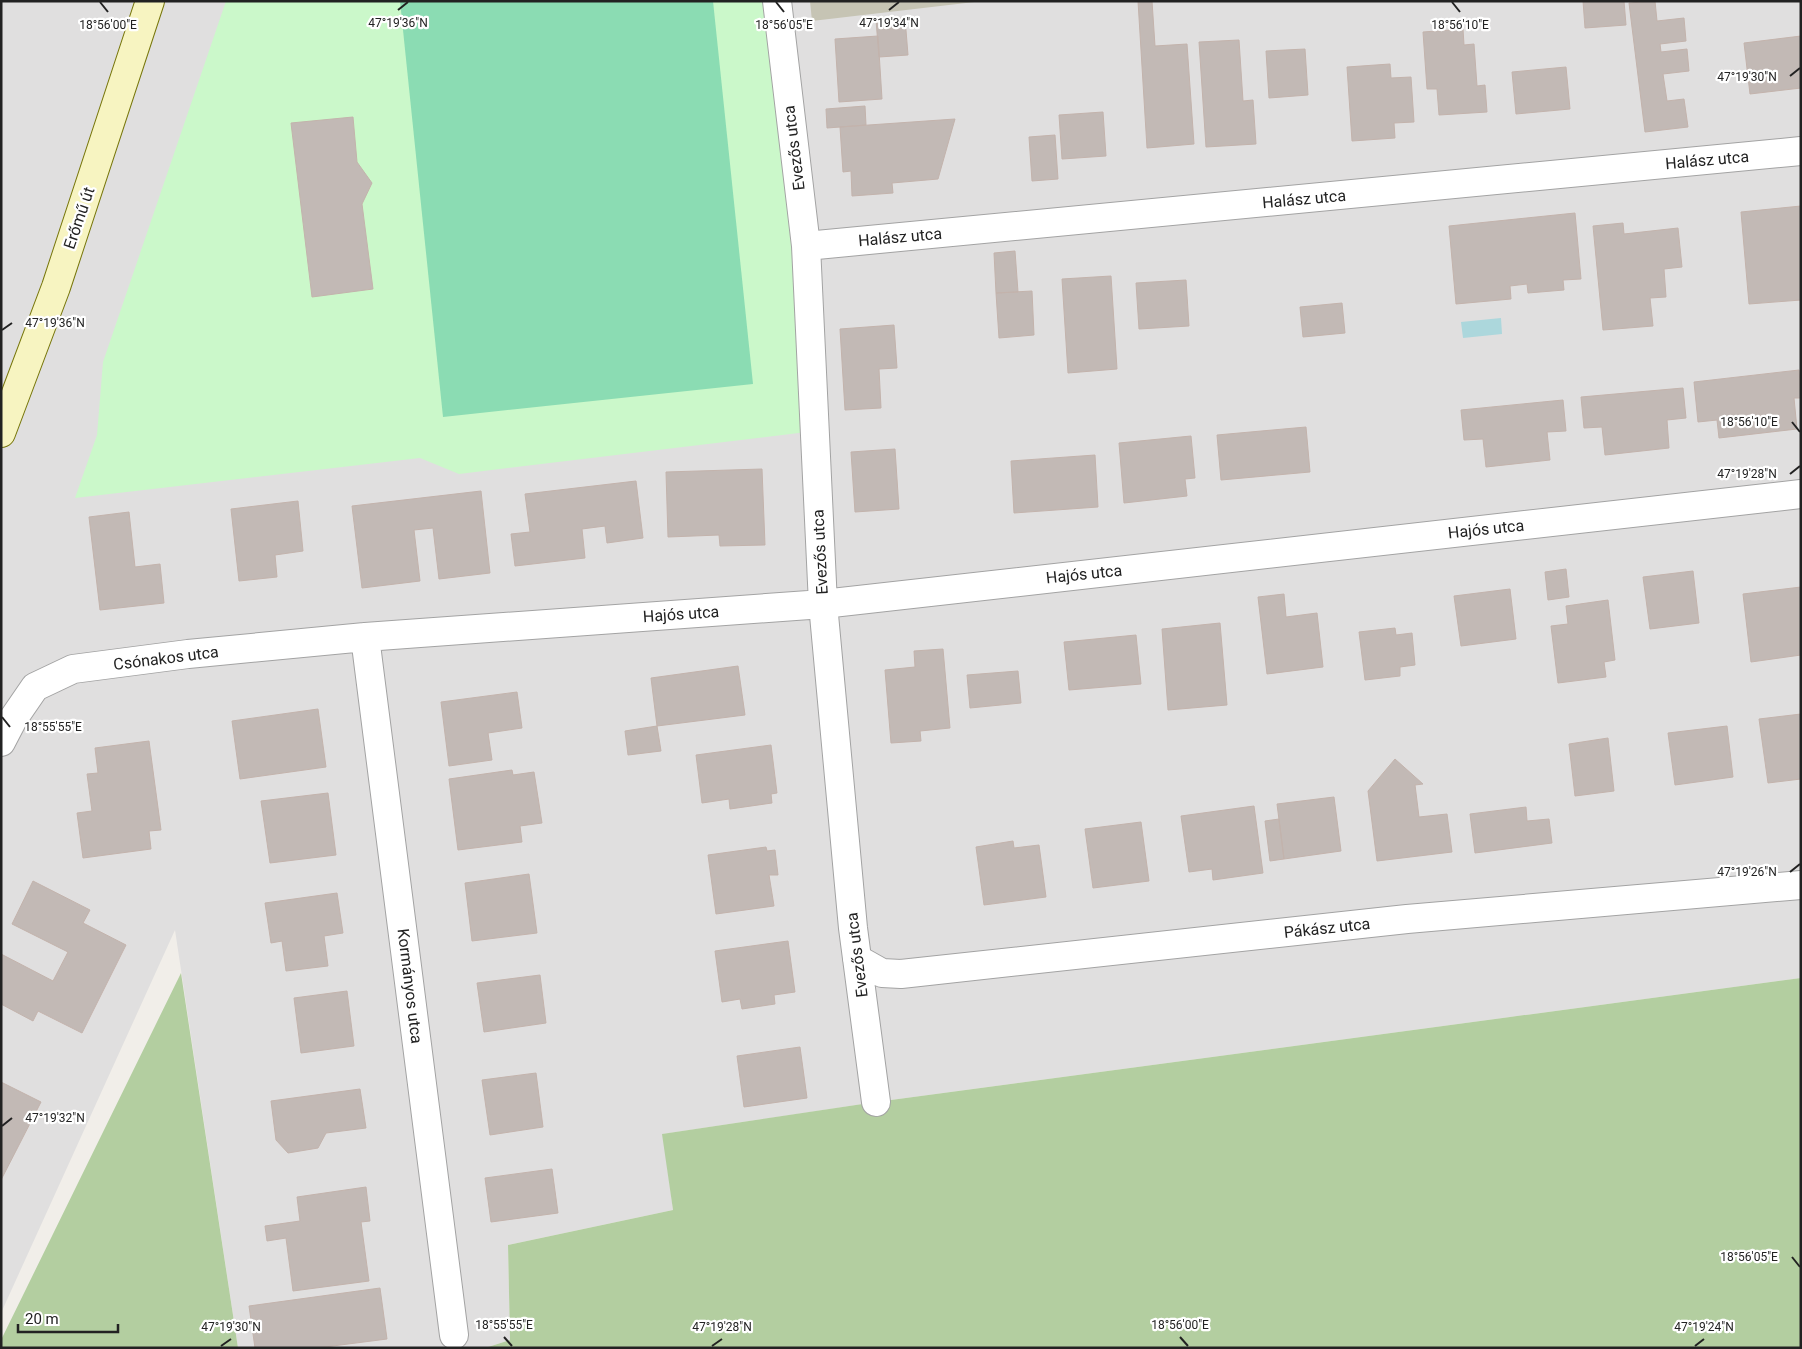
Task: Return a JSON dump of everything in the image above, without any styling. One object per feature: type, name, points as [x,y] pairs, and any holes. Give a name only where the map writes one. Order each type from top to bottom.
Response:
[{"type":"street","name":"Erőmű út","points":[[1,433],[56,286],[150,1]]},
{"type":"street","name":"Evezős utca","points":[[777,1],[806,246],[823,604],[856,959],[876,1102]]},
{"type":"street","name":"Halász utca","points":[[806,246],[1801,152]]},
{"type":"street","name":"Hajós utca","points":[[365,637],[823,604],[1801,494]]},
{"type":"street","name":"Csónakos utca","points":[[1,742],[13,719],[35,687],[73,669],[188,654],[365,637]]},
{"type":"street","name":"Kormányos utca","points":[[365,637],[454,1334]]},
{"type":"street","name":"Pákász utca","points":[[856,959],[882,973],[901,974],[1407,920],[1801,885]]},
{"type":"shaded area","points":[[1,1],[1801,1],[1801,978],[876,1102],[663,1134],[673,1210],[508,1245],[510,1340],[485,1348],[238,1348],[175,930],[1,1313]]},
{"type":"shaded area","points":[[810,1],[983,1],[812,21]]},
{"type":"green space","points":[[226,1],[776,1],[815,431],[459,474],[420,458],[75,498],[97,435],[103,362]]},
{"type":"green space","points":[[400,1],[713,1],[753,384],[443,417]]},
{"type":"green space","points":[[181,973],[238,1348],[1,1348],[1,1340]]},
{"type":"green space","points":[[1801,978],[1801,1348],[485,1348],[510,1340],[508,1245],[673,1210],[662,1134],[876,1102]]},
{"type":"water","points":[[1501,318],[1502,334],[1463,338],[1461,322]]},
{"type":"building","points":[[1138,1],[1152,1],[1155,46],[1187,44],[1194,144],[1147,148]]},
{"type":"building","points":[[1583,1],[1624,1],[1626,25],[1585,28]]},
{"type":"building","points":[[1655,1],[1657,21],[1684,18],[1686,41],[1660,44],[1661,52],[1687,49],[1689,71],[1663,74],[1667,101],[1684,99],[1688,127],[1645,132],[1629,3]]},
{"type":"building","points":[[905,18],[908,55],[879,57],[876,20]]},
{"type":"building","points":[[1463,29],[1464,45],[1474,44],[1477,86],[1485,85],[1487,112],[1439,115],[1437,89],[1427,89],[1423,32]]},
{"type":"building","points":[[878,36],[882,99],[839,102],[835,39]]},
{"type":"building","points":[[1801,36],[1801,88],[1750,94],[1744,43]]},
{"type":"building","points":[[1239,40],[1243,101],[1253,100],[1256,144],[1206,147],[1199,42]]},
{"type":"building","points":[[1305,49],[1308,95],[1269,98],[1266,51]]},
{"type":"building","points":[[1390,64],[1391,78],[1411,77],[1414,122],[1394,123],[1395,138],[1352,141],[1347,67]]},
{"type":"building","points":[[1566,67],[1570,109],[1516,114],[1512,72]]},
{"type":"building","points":[[865,106],[866,125],[827,128],[826,109]]},
{"type":"building","points":[[1103,112],[1106,156],[1062,159],[1059,115]]},
{"type":"building","points":[[353,117],[357,162],[372,183],[362,204],[373,289],[312,297],[291,123]]},
{"type":"building","points":[[955,119],[938,179],[892,183],[893,193],[852,196],[851,171],[843,172],[840,127]]},
{"type":"building","points":[[1055,135],[1058,179],[1032,181],[1029,137]]},
{"type":"building","points":[[1801,206],[1801,300],[1749,304],[1741,212]]},
{"type":"building","points":[[1575,213],[1581,279],[1563,280],[1564,290],[1528,293],[1527,284],[1510,286],[1511,299],[1456,304],[1449,226]]},
{"type":"building","points":[[1623,223],[1624,234],[1678,228],[1682,267],[1664,269],[1666,297],[1650,298],[1653,326],[1603,330],[1593,226]]},
{"type":"building","points":[[1015,251],[1018,292],[996,293],[994,253]]},
{"type":"building","points":[[1111,276],[1117,369],[1068,373],[1062,279]]},
{"type":"building","points":[[1186,280],[1189,326],[1139,329],[1136,283]]},
{"type":"building","points":[[1032,291],[1034,335],[999,338],[996,293]]},
{"type":"building","points":[[1342,303],[1345,333],[1303,337],[1300,307]]},
{"type":"building","points":[[894,325],[897,368],[879,369],[881,408],[845,410],[840,329]]},
{"type":"building","points":[[1799,370],[1801,398],[1794,398],[1797,429],[1719,438],[1717,420],[1698,422],[1694,382]]},
{"type":"building","points":[[1683,388],[1686,418],[1667,420],[1669,448],[1605,455],[1602,427],[1584,428],[1581,397]]},
{"type":"building","points":[[1563,400],[1566,431],[1547,432],[1550,460],[1486,467],[1483,439],[1464,440],[1461,410]]},
{"type":"building","points":[[1306,427],[1310,472],[1221,480],[1217,435]]},
{"type":"building","points":[[1191,436],[1195,478],[1185,479],[1187,496],[1124,503],[1119,443]]},
{"type":"building","points":[[895,449],[899,509],[855,512],[851,452]]},
{"type":"building","points":[[1095,455],[1098,507],[1014,513],[1011,461]]},
{"type":"building","points":[[762,469],[765,545],[720,546],[719,535],[668,537],[666,472]]},
{"type":"building","points":[[636,481],[643,538],[607,543],[605,526],[582,529],[585,558],[515,566],[511,534],[530,532],[525,494]]},
{"type":"building","points":[[481,491],[490,573],[439,579],[433,528],[414,530],[420,581],[362,588],[352,506]]},
{"type":"building","points":[[298,501],[303,551],[275,555],[277,577],[239,581],[231,509]]},
{"type":"building","points":[[129,512],[135,567],[160,564],[164,603],[100,610],[89,517]]},
{"type":"building","points":[[1566,569],[1569,597],[1548,600],[1545,572]]},
{"type":"building","points":[[1693,571],[1699,623],[1650,629],[1643,577]]},
{"type":"building","points":[[1801,587],[1801,655],[1751,662],[1743,594]]},
{"type":"building","points":[[1510,589],[1516,639],[1461,646],[1454,596]]},
{"type":"building","points":[[1284,594],[1286,617],[1317,613],[1323,667],[1267,674],[1258,597]]},
{"type":"building","points":[[1608,600],[1615,660],[1604,662],[1606,677],[1558,683],[1551,626],[1568,624],[1566,606]]},
{"type":"building","points":[[1220,623],[1227,705],[1168,710],[1162,629]]},
{"type":"building","points":[[1395,628],[1396,635],[1412,633],[1415,665],[1400,667],[1400,676],[1365,680],[1359,632]]},
{"type":"building","points":[[1136,635],[1141,684],[1069,690],[1064,642]]},
{"type":"building","points":[[943,649],[950,728],[920,731],[921,741],[891,743],[885,670],[915,667],[914,651]]},
{"type":"building","points":[[738,666],[745,715],[657,726],[651,678]]},
{"type":"building","points":[[1018,671],[1021,703],[970,708],[967,675]]},
{"type":"building","points":[[517,692],[522,728],[488,733],[492,760],[449,766],[441,702]]},
{"type":"building","points":[[318,709],[326,767],[240,779],[232,721]]},
{"type":"building","points":[[1801,714],[1801,779],[1768,783],[1759,719]]},
{"type":"building","points":[[657,726],[661,751],[628,755],[625,731]]},
{"type":"building","points":[[1727,726],[1733,777],[1675,785],[1668,733]]},
{"type":"building","points":[[1608,738],[1614,791],[1575,796],[1569,744]]},
{"type":"building","points":[[149,741],[161,830],[149,831],[151,849],[83,858],[77,813],[92,811],[87,774],[98,773],[95,748]]},
{"type":"building","points":[[771,745],[777,793],[771,794],[772,803],[730,809],[729,799],[702,803],[696,755]]},
{"type":"building","points":[[1395,759],[1423,784],[1415,785],[1419,817],[1447,814],[1452,852],[1377,861],[1368,791]]},
{"type":"building","points":[[512,770],[513,775],[534,772],[542,823],[520,826],[522,842],[458,850],[449,779]]},
{"type":"building","points":[[328,793],[336,855],[270,863],[261,801]]},
{"type":"building","points":[[1334,797],[1341,851],[1284,859],[1277,804]]},
{"type":"building","points":[[1254,806],[1263,873],[1213,880],[1212,869],[1189,872],[1181,816]]},
{"type":"building","points":[[1526,807],[1527,821],[1549,819],[1552,843],[1475,853],[1470,814]]},
{"type":"building","points":[[1279,819],[1284,859],[1270,861],[1265,821]]},
{"type":"building","points":[[1141,822],[1149,881],[1093,888],[1085,829]]},
{"type":"building","points":[[1013,841],[1014,848],[1039,845],[1046,897],[984,905],[976,847]]},
{"type":"building","points":[[766,847],[767,851],[775,850],[778,875],[769,875],[774,906],[716,914],[708,855]]},
{"type":"building","points":[[529,874],[537,933],[472,941],[465,883]]},
{"type":"building","points":[[33,881],[90,910],[83,923],[126,945],[82,1033],[38,1011],[33,1021],[1,1004],[1,954],[53,981],[68,952],[12,924]]},
{"type":"building","points":[[337,893],[343,933],[324,936],[328,966],[286,971],[282,941],[271,943],[265,903]]},
{"type":"building","points":[[788,941],[795,992],[774,995],[775,1004],[742,1009],[740,999],[722,1002],[715,951]]},
{"type":"building","points":[[540,975],[546,1023],[484,1032],[477,983]]},
{"type":"building","points":[[347,991],[354,1046],[301,1053],[294,998]]},
{"type":"building","points":[[800,1047],[807,1098],[744,1107],[737,1056]]},
{"type":"building","points":[[536,1073],[543,1127],[490,1135],[482,1080]]},
{"type":"building","points":[[1,1082],[41,1102],[1,1180]]},
{"type":"building","points":[[360,1089],[366,1128],[326,1133],[318,1148],[288,1153],[276,1140],[271,1101]]},
{"type":"building","points":[[552,1169],[558,1213],[491,1222],[485,1178]]},
{"type":"building","points":[[366,1187],[370,1221],[361,1222],[369,1281],[293,1291],[286,1238],[267,1241],[265,1226],[300,1221],[297,1197]]},
{"type":"building","points":[[380,1288],[387,1339],[317,1348],[255,1348],[249,1306]]}]
